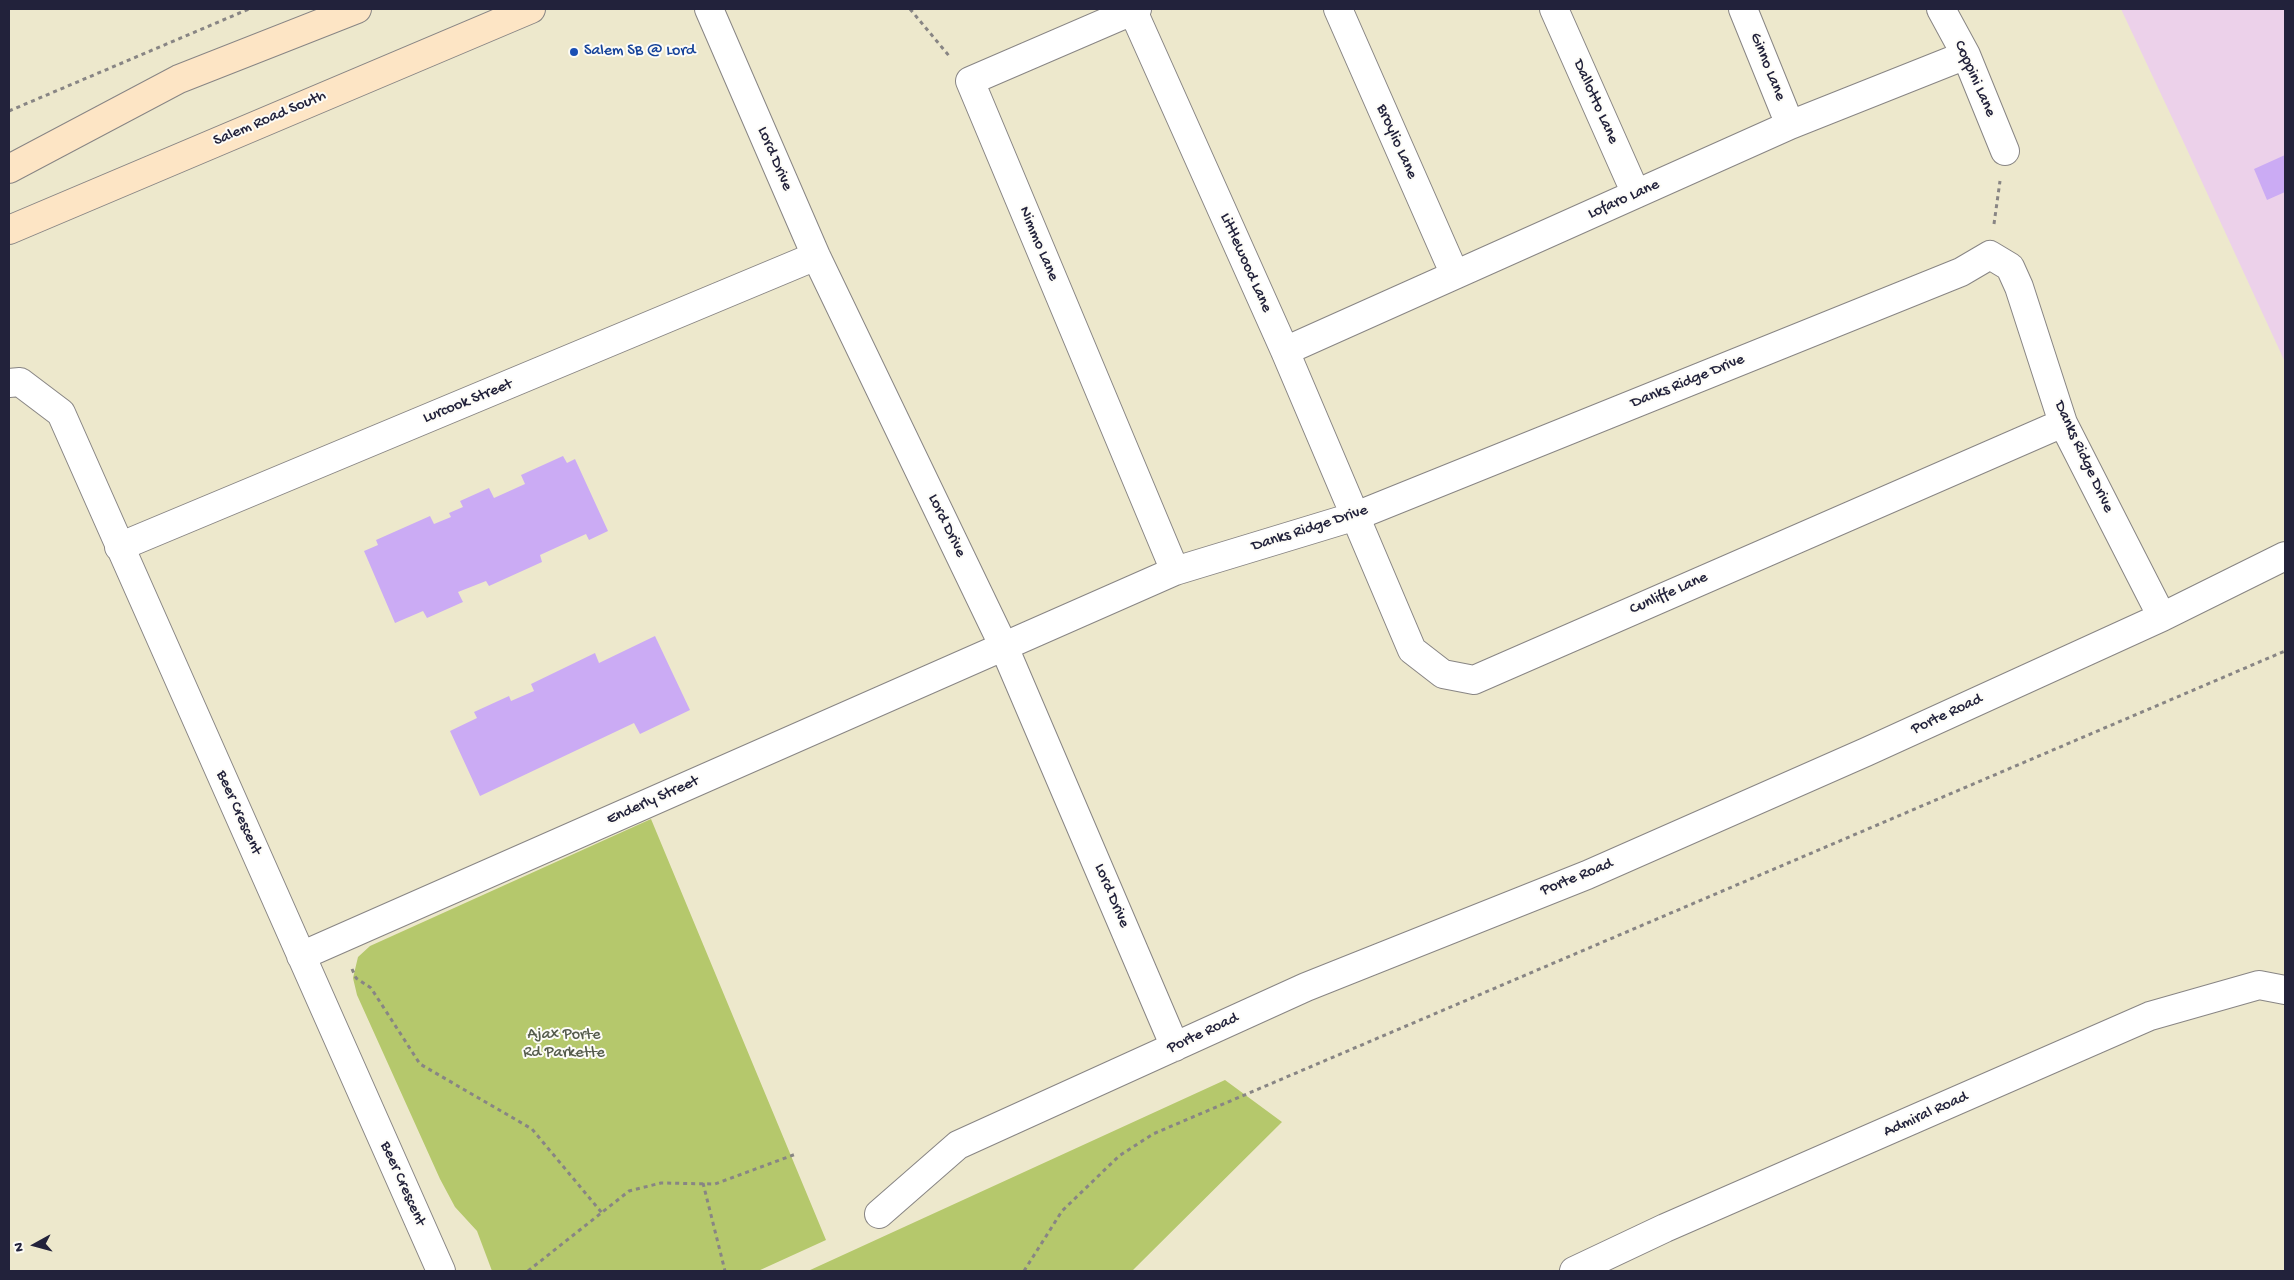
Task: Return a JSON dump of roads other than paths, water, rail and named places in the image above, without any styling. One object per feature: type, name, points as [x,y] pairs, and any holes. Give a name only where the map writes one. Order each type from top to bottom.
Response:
[{"type":"main road","points":[[9,169],[179,79],[357,9]]},
{"type":"main road","name":"Salem Road South","points":[[9,230],[531,9]]},
{"type":"street","name":"Lord Drive","points":[[709,9],[816,256],[1004,647],[1176,1047]]},
{"type":"street","name":"Broylio Lane","points":[[1338,9],[1455,274]]},
{"type":"street","name":"Dallotto Lane","points":[[1554,9],[1636,194]]},
{"type":"street","name":"Ginno Lane","points":[[1743,9],[1790,125]]},
{"type":"street","name":"Coppini Lane","points":[[1940,9],[1966,56],[2005,151]]},
{"type":"street","name":"Nimmo Lane","points":[[1135,10],[970,80],[1175,571]]},
{"type":"street","name":"Littlewood Lane","points":[[1135,10],[1356,516]]},
{"type":"street","name":"Lofaro Lane","points":[[1284,351],[1790,125],[1966,56]]},
{"type":"street","name":"Danks Ridge Drive","points":[[1004,647],[1175,571],[1356,516],[1961,272],[1990,255],[2010,267],[2019,287],[2063,423],[2162,617]]},
{"type":"street","name":"Lurcook Street","points":[[119,547],[816,256]]},
{"type":"street","name":"Beer Crescent","points":[[9,383],[20,382],[61,413],[441,1271]]},
{"type":"street","name":"Cunliffe Lane","points":[[1356,516],[1412,650],[1443,674],[1474,680],[2063,423]]},
{"type":"street","name":"Porte Road","points":[[879,1214],[958,1145],[1306,986],[1587,875],[1866,752],[2162,617],[2285,556]]},
{"type":"street","name":"Enderly Street","points":[[301,956],[1004,647]]},
{"type":"street","name":"Admiral Road","points":[[1574,1271],[1665,1228],[2150,1016],[2259,985],[2285,990]]},
{"type":"place","name":"Salem SB @ Lord","points":[[574,52]]},
{"type":"park label","name":"Ajax Porte Rd Parkette","points":[[564,1045]]}]
